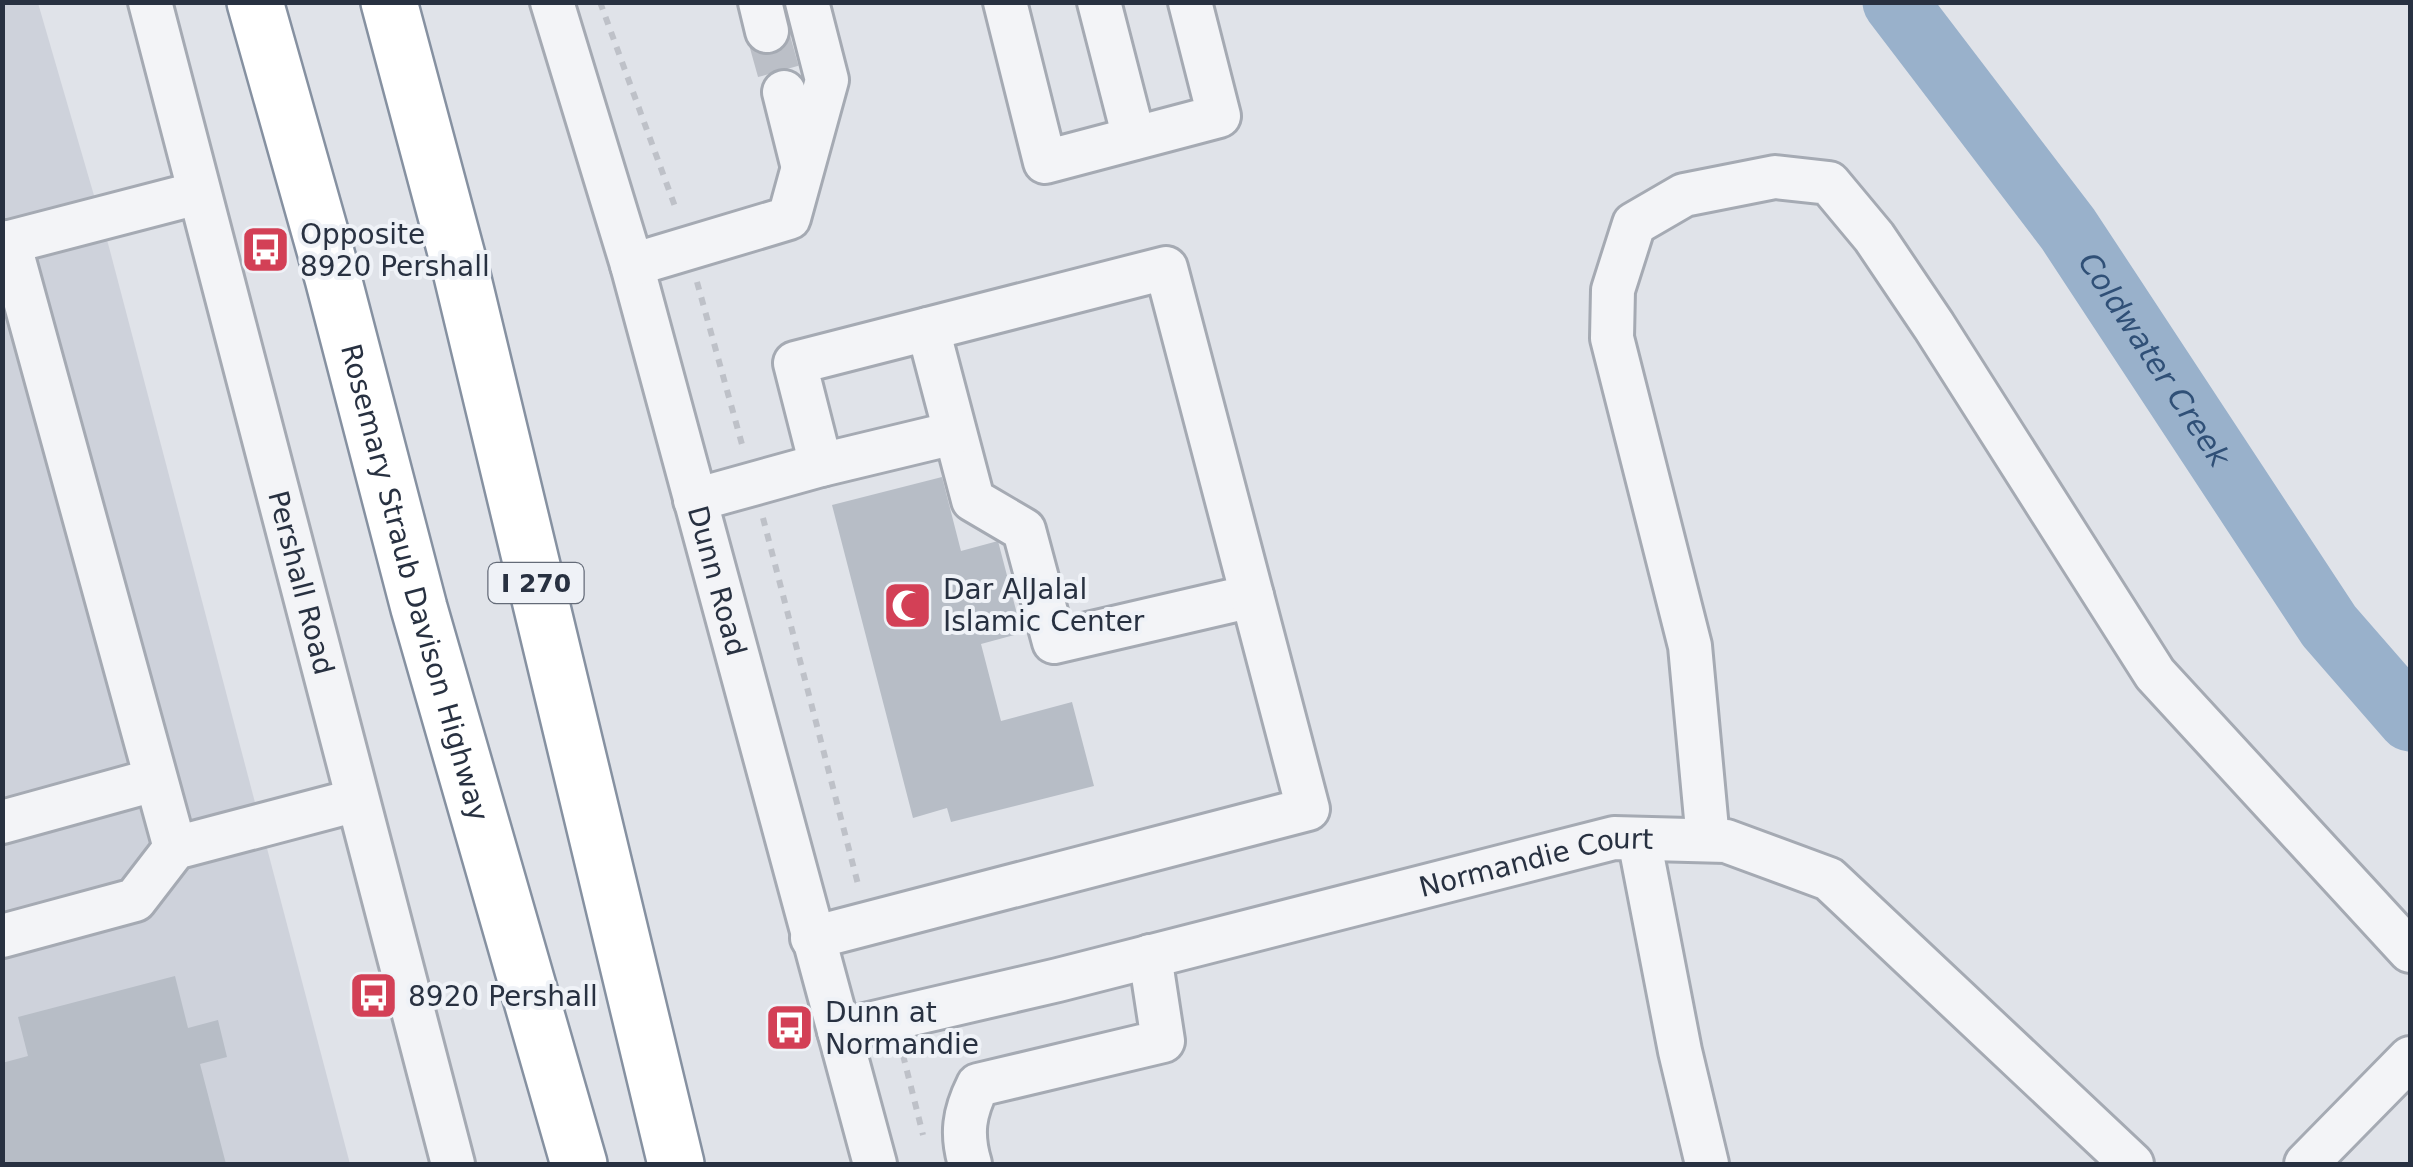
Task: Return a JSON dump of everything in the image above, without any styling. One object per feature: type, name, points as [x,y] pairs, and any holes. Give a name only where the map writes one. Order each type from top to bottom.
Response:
[{"type":"highway","name":"Rosemary Straub Davison Highway","points":[[255,2],[333,278],[419,608],[580,1164]]},
{"type":"highway","name":"I 270","points":[[389,2],[466,290],[676,1164]]},
{"type":"street","name":"Pershall Road","points":[[150,2],[453,1164]]},
{"type":"street","name":"Dunn Road","points":[[552,2],[632,264],[875,1164]]},
{"type":"street","points":[[632,264],[789,218],[828,80],[807,2]]},
{"type":"street","points":[[1005,2],[1045,162],[1220,116],[1190,2]]},
{"type":"street","points":[[1099,2],[1134,138]]},
{"type":"street","points":[[784,92],[803,166]]},
{"type":"street","points":[[1708,840],[1690,646],[1612,338],[1613,290],[1634,224],[1684,195],[1775,177],[1829,184],[1874,236],[1934,326],[2155,674],[2410,951]]},
{"type":"street","points":[[175,848],[6,243],[198,193]]},
{"type":"street","points":[[812,938],[1308,809],[1166,268],[795,363],[821,465]]},
{"type":"street","points":[[928,329],[973,500],[1024,530],[1054,642],[1252,596]]},
{"type":"street","points":[[695,500],[954,433]]},
{"type":"street","points":[[2,822],[154,780]]},
{"type":"street","points":[[2,936],[135,900],[175,848],[357,800]]},
{"type":"street","name":"Normandie Court","points":[[839,1031],[1614,838],[1726,841],[1829,879],[2132,1164]]},
{"type":"street","points":[[1639,839],[1707,1164]]},
{"type":"street","points":[[970,1164],[962,1138],[968,1106],[978,1085],[1163,1042],[1150,956]]},
{"type":"street","points":[[2306,1164],[2410,1058]]},
{"type":"path","points":[[600,2],[680,225]]},
{"type":"path","points":[[697,282],[744,450]]},
{"type":"path","points":[[760,505],[860,892]]},
{"type":"path","points":[[900,1046],[927,1148]]},
{"type":"shaded area","points":[[2,3],[38,3],[109,247],[350,1164],[3,1164]]},
{"type":"building","points":[[942,477],[961,551],[998,541],[1022,633],[981,644],[1001,721],[1072,702],[1094,786],[951,822],[947,808],[913,818],[832,505]]},
{"type":"building","points":[[175,976],[188,1028],[218,1020],[227,1057],[200,1064],[226,1164],[2,1164],[2,1063],[28,1056],[18,1017]]},
{"type":"waterway","name":"Coldwater Creek","points":[[1895,2],[2068,229],[2329,626],[2410,719]]},
{"type":"tunnel","points":[[767,31],[784,92]]},
{"type":"place","name":"Opposite 8920 Pershall","points":[[265,250]]},
{"type":"place","name":"Dar AlJalal Islamic Center","points":[[908,605]]},
{"type":"place","name":"8920 Pershall","points":[[373,996]]},
{"type":"place","name":"Dunn at Normandie","points":[[790,1028]]}]
